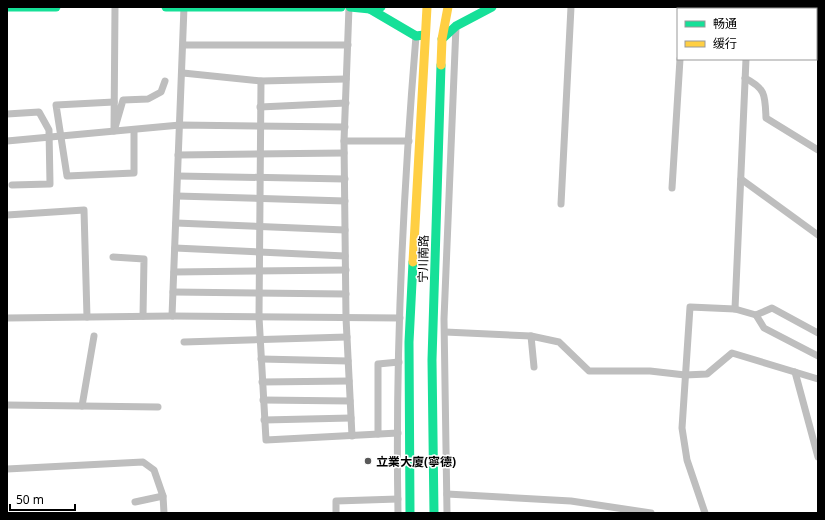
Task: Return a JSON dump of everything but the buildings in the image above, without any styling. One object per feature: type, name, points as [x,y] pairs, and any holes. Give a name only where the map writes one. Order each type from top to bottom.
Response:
[{"type":"main road","points":[[7,7],[56,7]]},
{"type":"main road","points":[[166,7],[341,7]]},
{"type":"main road","points":[[350,7],[381,7]]},
{"type":"main road","name":"宁川南路","points":[[410,513],[408,342],[420,36],[426,7]]},
{"type":"main road","name":"宁川南路","points":[[434,513],[432,360],[442,39],[448,7]]},
{"type":"main road","points":[[442,39],[456,26],[492,7]]},
{"type":"main road","points":[[372,8],[420,36]]},
{"type":"street","points":[[114,130],[115,7]]},
{"type":"street","points":[[172,316],[178,155],[183,73],[184,7]]},
{"type":"street","points":[[350,7],[344,153],[346,318],[352,436]]},
{"type":"street","points":[[561,204],[571,7]]},
{"type":"street","points":[[447,513],[445,332],[456,26]]},
{"type":"street","points":[[398,513],[400,318],[409,141],[420,36]]},
{"type":"street","points":[[184,45],[348,45]]},
{"type":"street","points":[[672,188],[680,60]]},
{"type":"street","points":[[735,309],[746,60]]},
{"type":"street","points":[[183,73],[261,81],[346,79]]},
{"type":"street","points":[[745,78],[759,86],[765,95],[766,118],[818,150]]},
{"type":"street","points":[[114,130],[123,100],[148,99],[162,92],[165,81]]},
{"type":"street","points":[[261,81],[259,126],[258,317],[266,440],[398,434]]},
{"type":"street","points":[[114,102],[56,105],[67,176],[134,173],[134,130]]},
{"type":"street","points":[[260,107],[346,104]]},
{"type":"street","points":[[7,114],[39,112],[49,130],[50,184],[12,185]]},
{"type":"street","points":[[7,142],[114,130],[134,130],[180,126],[345,127]]},
{"type":"street","points":[[344,140],[409,141]]},
{"type":"street","points":[[178,155],[344,153]]},
{"type":"street","points":[[178,176],[345,179]]},
{"type":"street","points":[[741,180],[818,235]]},
{"type":"street","points":[[177,196],[345,201]]},
{"type":"street","points":[[7,214],[84,210],[87,317]]},
{"type":"street","points":[[176,223],[345,230]]},
{"type":"street","points":[[175,248],[345,256]]},
{"type":"street","points":[[113,257],[144,259],[143,316]]},
{"type":"street","points":[[174,272],[346,270]]},
{"type":"street","points":[[173,292],[346,294]]},
{"type":"street","points":[[705,513],[687,460],[682,428],[690,307],[735,309],[756,315],[772,308],[818,333]]},
{"type":"street","points":[[756,315],[764,328],[818,356]]},
{"type":"street","points":[[7,318],[172,316],[400,318]]},
{"type":"street","points":[[445,332],[531,336],[559,342],[589,372],[650,370],[685,375],[707,374],[732,353],[818,379]]},
{"type":"street","points":[[82,406],[94,336]]},
{"type":"street","points":[[531,336],[534,368]]},
{"type":"street","points":[[184,342],[347,337]]},
{"type":"street","points":[[261,359],[348,361]]},
{"type":"street","points":[[378,434],[378,364],[399,362]]},
{"type":"street","points":[[795,372],[818,457]]},
{"type":"street","points":[[262,382],[349,381]]},
{"type":"street","points":[[263,400],[350,401]]},
{"type":"street","points":[[7,405],[158,407]]},
{"type":"street","points":[[264,420],[351,418]]},
{"type":"street","points":[[7,469],[143,462],[154,470],[163,496],[164,513]]},
{"type":"street","points":[[447,494],[571,501],[651,513]]},
{"type":"street","points":[[135,502],[163,496]]},
{"type":"street","points":[[336,513],[336,501],[398,499]]},
{"type":"traffic: fast","points":[[7,7],[56,7]]},
{"type":"traffic: fast","points":[[166,7],[341,7]]},
{"type":"traffic: fast","points":[[350,7],[370,9],[381,7]]},
{"type":"traffic: fast","points":[[373,7],[370,9],[416,36],[424,35]]},
{"type":"traffic: fast","points":[[442,39],[456,26],[492,7]]},
{"type":"traffic: fast","points":[[434,513],[432,360],[441,65]]},
{"type":"traffic: fast","points":[[410,513],[409,342],[413,262]]},
{"type":"traffic: slow","points":[[413,262],[427,7]]},
{"type":"traffic: slow","points":[[441,65],[442,39],[448,7]]},
{"type":"place","name":"立業大廈(寧德)","points":[[368,461]]}]
